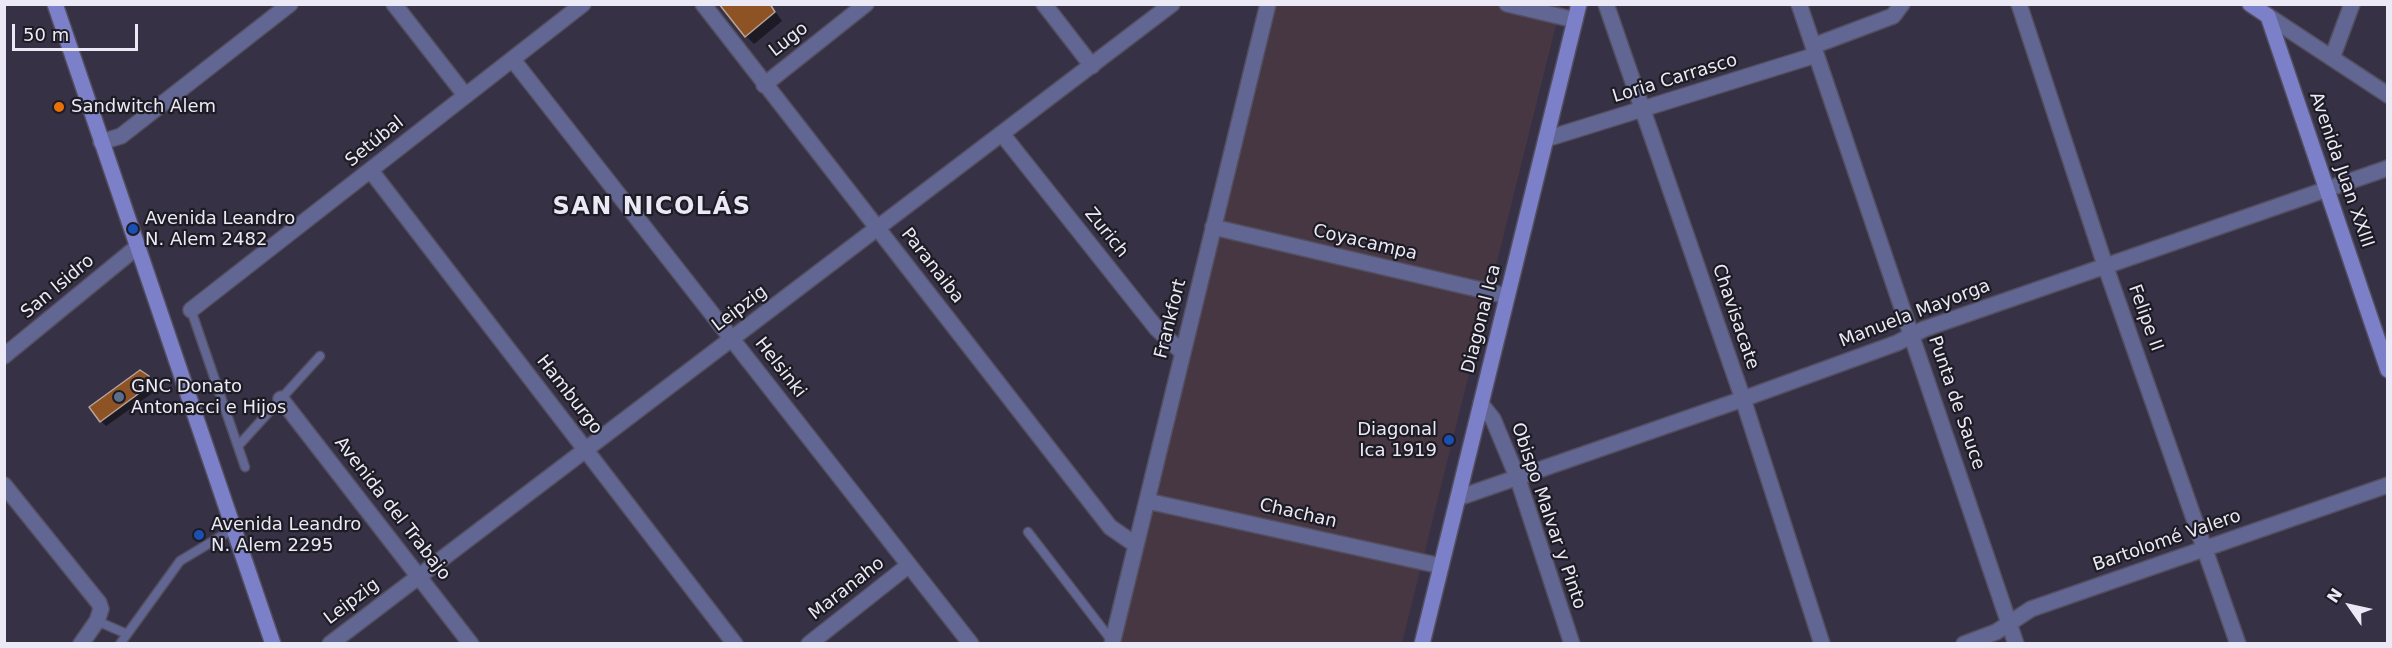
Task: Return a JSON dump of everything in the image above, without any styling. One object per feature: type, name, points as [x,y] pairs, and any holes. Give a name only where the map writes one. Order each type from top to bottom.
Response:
[{"type":"main road","points":[[55,4],[273,644]]},
{"type":"main road","name":"Diagonal Ica","points":[[1422,644],[1579,4]]},
{"type":"main road","points":[[2250,4],[2268,16]]},
{"type":"main road","name":"Avenida Juan XXIII","points":[[2268,16],[2388,370]]},
{"type":"street","points":[[101,142],[122,136],[290,4]]},
{"type":"street","points":[[394,4],[465,95]]},
{"type":"street","name":"Setúbal","points":[[191,310],[583,4]]},
{"type":"street","name":"Paranaiba","points":[[703,4],[1110,527],[1136,545]]},
{"type":"street","name":"Lugo","points":[[764,85],[866,4]]},
{"type":"street","points":[[1044,4],[1092,66]]},
{"type":"street","name":"Leipzig","points":[[330,644],[1172,4]]},
{"type":"street","name":"Frankfort","points":[[1112,642],[1268,4]]},
{"type":"street","points":[[1507,4],[1575,20]]},
{"type":"street","name":"Chavisacate","points":[[1606,4],[1743,399],[1822,644]]},
{"type":"street","name":"Punta de Sauce","points":[[1799,4],[2016,644]]},
{"type":"street","name":"Loria Carrasco","points":[[1546,139],[1815,51],[1893,16],[1902,4]]},
{"type":"street","name":"Felipe II","points":[[2019,4],[2105,265],[2238,644]]},
{"type":"street","points":[[2332,58],[2352,4]]},
{"type":"street","points":[[2268,16],[2388,95]]},
{"type":"street","name":"Helsinki","points":[[513,60],[971,644]]},
{"type":"street","name":"Zurich","points":[[1002,134],[1157,328],[1183,354]]},
{"type":"street","name":"Manuela Mayorga","points":[[1458,498],[1743,399],[2105,265],[2388,168]]},
{"type":"street","name":"Hamburgo","points":[[371,171],[735,644]]},
{"type":"street","name":"Coyacampa","points":[[1213,227],[1507,296]]},
{"type":"street","name":"San Isidro","points":[[4,356],[137,247]]},
{"type":"street","name":"Avenida del Trabajo","points":[[281,399],[420,575],[471,644]]},
{"type":"street","name":"Obispo Malvar y Pinto","points":[[1481,404],[1493,419],[1518,479],[1572,644]]},
{"type":"street","points":[[4,485],[99,603],[101,609],[97,621],[81,644]]},
{"type":"street","name":"Bartolomé Valero","points":[[1964,644],[1996,632],[2031,609],[2388,485]]},
{"type":"street","name":"Chachan","points":[[1147,501],[1441,566]]},
{"type":"street","name":"Maranaho","points":[[809,644],[909,565]]},
{"type":"lane","points":[[191,310],[245,467]]},
{"type":"lane","points":[[238,446],[320,356]]},
{"type":"lane","points":[[120,644],[180,561],[233,529]]},
{"type":"lane","points":[[1028,532],[1112,642]]},
{"type":"lane","points":[[97,621],[127,634]]},
{"type":"shaded area","points":[[1273,5],[1561,5],[1402,643],[1116,644]]},
{"type":"building","points":[[719,4],[770,4],[775,12],[745,37]]},
{"type":"building","name":"GNC Donato Antonacci e Hijos","points":[[140,370],[149,376],[149,386],[100,422],[89,407]]},
{"type":"place","name":"Sandwitch Alem","points":[[59,107]]},
{"type":"place","name":"Avenida Leandro N. Alem 2482","points":[[133,229]]},
{"type":"place","name":"GNC Donato Antonacci e Hijos","points":[[119,397]]},
{"type":"place","name":"Diagonal Ica 1919","points":[[1449,440]]},
{"type":"place","name":"Avenida Leandro N. Alem 2295","points":[[199,535]]},
{"type":"district","name":"SAN NICOLÁS","points":[[652,208]]}]
